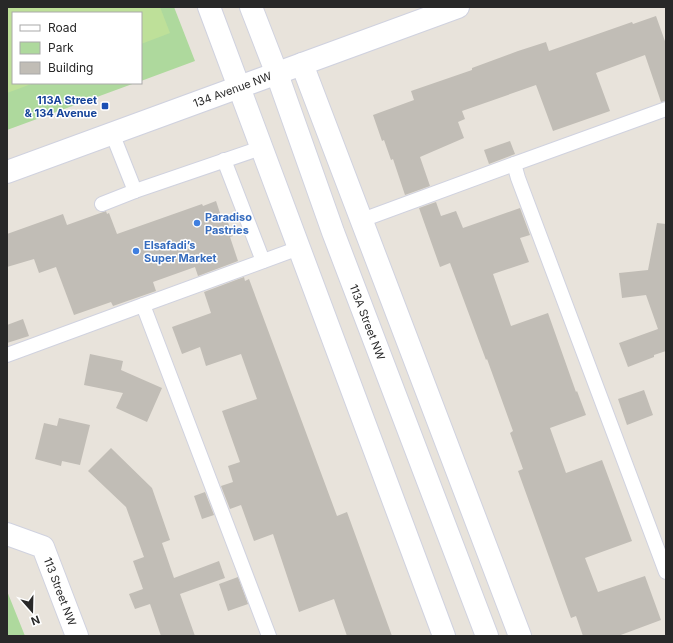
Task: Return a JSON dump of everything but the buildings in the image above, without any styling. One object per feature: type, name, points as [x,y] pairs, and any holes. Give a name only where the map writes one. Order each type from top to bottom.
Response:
[{"type":"main road","points":[[209,7],[444,636]]},
{"type":"main road","name":"113A Street NW","points":[[251,7],[277,74],[333,232],[487,636]]},
{"type":"main road","name":"134 Avenue NW","points":[[7,172],[277,74],[448,9]]},
{"type":"main road","points":[[302,64],[520,636]]},
{"type":"main road","name":"113 Street NW","points":[[7,534],[44,547],[77,636]]},
{"type":"lane","points":[[362,220],[666,109]]},
{"type":"lane","points":[[112,133],[135,191]]},
{"type":"lane","points":[[102,204],[135,191],[261,148]]},
{"type":"lane","points":[[224,160],[263,261]]},
{"type":"lane","points":[[514,164],[666,572]]},
{"type":"lane","points":[[7,355],[299,248]]},
{"type":"lane","points":[[143,305],[265,635]]},
{"type":"green space","points":[[7,7],[174,7],[195,61],[142,81],[142,12],[12,12],[12,84],[132,84],[7,130]]},
{"type":"green space","points":[[7,7],[160,7],[170,33],[142,44],[142,12],[12,12],[12,84],[31,84],[7,93]]},
{"type":"green space","points":[[7,591],[25,636],[7,636]]},
{"type":"place","name":"113A Street & 134 Avenue","points":[[105,106]]},
{"type":"place","name":"Paradiso Pastries","points":[[197,223]]},
{"type":"place","name":"Elsafadi’s Super Market","points":[[136,251]]}]
